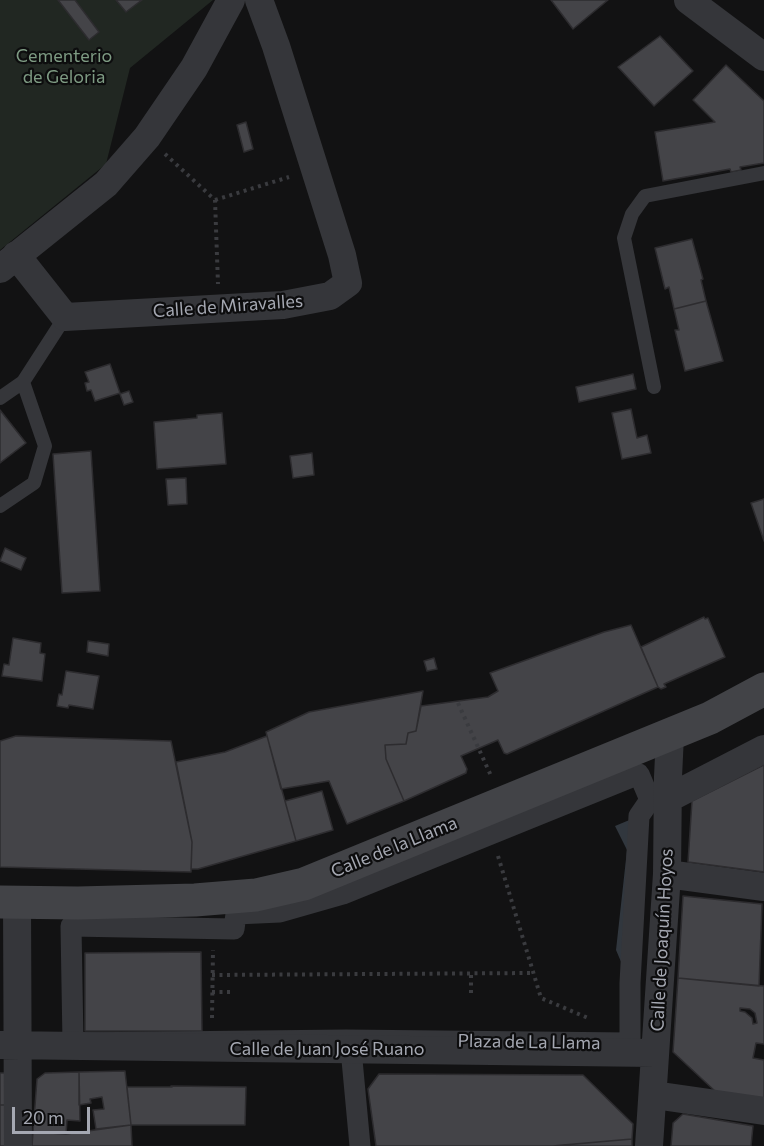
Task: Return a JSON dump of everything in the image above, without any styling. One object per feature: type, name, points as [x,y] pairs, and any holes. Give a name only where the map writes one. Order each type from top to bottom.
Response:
[{"type":"main road","name":"Calle de la Llama","points":[[8,902],[195,900],[256,895],[304,884],[670,735],[710,718],[764,689]]},
{"type":"street","points":[[65,317],[8,262],[106,184],[147,137],[194,68],[231,0]]},
{"type":"street","name":"Calle de Miravalles","points":[[65,317],[302,302],[330,296],[348,283],[342,255],[315,168],[259,0]]},
{"type":"street","points":[[688,0],[764,57]]},
{"type":"street","name":"Calle de Joaquín Hoyos","points":[[649,1146],[667,874],[670,735]]},
{"type":"street","points":[[669,798],[764,749]]},
{"type":"street","name":"Plaza de La Llama","points":[[639,774],[650,800],[639,816],[630,983],[630,1043],[211,1041],[73,1043],[71,926],[234,930],[236,914],[280,912],[343,894],[639,774]]},
{"type":"street","points":[[667,874],[764,886]]},
{"type":"street","points":[[8,902],[9,1045],[18,1146]]},
{"type":"street","name":"Calle de Juan José Ruano","points":[[9,1045],[655,1053]]},
{"type":"street","points":[[351,1049],[360,1146]]},
{"type":"street","points":[[654,1095],[764,1110]]},
{"type":"lane","points":[[654,387],[624,238],[632,214],[645,196],[764,173]]},
{"type":"lane","points":[[0,398],[22,382],[65,317]]},
{"type":"lane","points":[[0,506],[34,483],[45,446],[22,382]]},
{"type":"path","points":[[147,137],[215,200],[218,308]]},
{"type":"path","points":[[215,200],[315,168]]},
{"type":"path","points":[[458,703],[503,804]]},
{"type":"path","points":[[495,847],[542,998],[630,1035]]},
{"type":"path","points":[[211,1041],[213,941]]},
{"type":"path","points":[[212,975],[534,973]]},
{"type":"path","points":[[471,974],[471,993]]},
{"type":"path","points":[[212,992],[234,992]]},
{"type":"green space","name":"Cementerio de Geloria","points":[[0,0],[213,0],[130,68],[106,164],[0,250]]},
{"type":"shaded area","points":[[639,816],[630,983],[616,950],[627,850],[615,826]]},
{"type":"building","points":[[58,0],[75,0],[99,32],[89,40]]},
{"type":"building","points":[[116,0],[142,0],[126,12]]},
{"type":"building","points":[[551,0],[608,0],[573,29]]},
{"type":"building","points":[[660,36],[693,71],[654,106],[618,67]]},
{"type":"building","points":[[726,65],[764,101],[764,163],[740,167],[741,170],[731,172],[730,169],[663,181],[655,132],[715,122],[693,100]]},
{"type":"building","points":[[246,122],[253,149],[244,152],[237,125]]},
{"type":"building","points":[[692,239],[703,279],[701,280],[706,301],[674,309],[669,287],[665,289],[655,248]]},
{"type":"building","points":[[706,301],[723,361],[685,371],[675,330],[679,330],[674,309]]},
{"type":"building","points":[[110,364],[120,393],[95,401],[91,390],[87,391],[85,383],[89,382],[85,372]]},
{"type":"building","points":[[633,374],[636,389],[579,402],[576,387]]},
{"type":"building","points":[[129,391],[133,402],[124,405],[120,394]]},
{"type":"building","points":[[631,409],[637,438],[647,435],[651,453],[622,459],[612,413]]},
{"type":"building","points":[[0,410],[26,443],[0,463]]},
{"type":"building","points":[[222,413],[226,464],[157,469],[154,422]]},
{"type":"building","points":[[91,451],[100,591],[62,593],[53,454]]},
{"type":"building","points":[[312,453],[314,475],[293,478],[290,456]]},
{"type":"building","points":[[186,478],[187,504],[168,505],[166,479]]},
{"type":"building","points":[[764,499],[764,541],[751,503]]},
{"type":"building","points":[[5,548],[26,558],[21,570],[0,561]]},
{"type":"building","points":[[704,617],[708,618],[725,657],[664,684],[666,687],[661,689],[658,687],[641,647]]},
{"type":"building","points":[[631,625],[658,687],[507,754],[504,753],[498,740],[461,756],[467,769],[466,773],[404,801],[386,759],[385,745],[406,744],[408,733],[416,731],[421,706],[488,697],[498,691],[490,673],[604,632]]},
{"type":"building","points":[[13,638],[41,643],[40,653],[45,654],[42,681],[2,676],[4,664],[9,665]]},
{"type":"building","points":[[88,641],[109,644],[108,656],[87,652]]},
{"type":"building","points":[[434,658],[437,669],[427,671],[424,661]]},
{"type":"building","points":[[66,671],[99,676],[93,709],[69,705],[68,708],[57,706],[59,694],[62,695]]},
{"type":"building","points":[[423,691],[416,731],[408,733],[406,744],[385,745],[386,759],[404,801],[347,824],[329,781],[281,789],[266,732],[309,712]]},
{"type":"building","points":[[16,736],[171,741],[192,842],[191,872],[0,867],[0,741]]},
{"type":"building","points":[[267,736],[296,841],[198,869],[191,869],[192,842],[176,762],[225,752]]},
{"type":"building","points":[[764,765],[764,872],[688,862],[692,801]]},
{"type":"building","points":[[322,791],[333,830],[296,841],[285,801]]},
{"type":"building","points":[[683,896],[762,904],[759,986],[678,978]]},
{"type":"building","points":[[201,952],[202,1031],[85,1031],[85,953]]},
{"type":"building","points":[[678,978],[764,986],[764,1044],[756,1043],[753,1058],[764,1060],[764,1100],[716,1092],[673,1052]],"holes":[[[740,1008],[750,1009],[755,1013],[757,1023],[753,1024],[752,1018],[740,1011]]]},
{"type":"building","points":[[125,1071],[131,1125],[96,1129],[93,1110],[104,1109],[102,1097],[90,1099],[91,1103],[79,1105],[79,1072]]},
{"type":"building","points":[[79,1072],[80,1121],[67,1120],[66,1134],[33,1132],[37,1079],[45,1073]]},
{"type":"building","points":[[0,1073],[5,1073],[5,1105],[0,1105]]},
{"type":"building","points":[[379,1074],[583,1075],[633,1124],[632,1139],[553,1146],[376,1146],[368,1089]]},
{"type":"building","points":[[127,1087],[246,1087],[245,1125],[131,1125]]},
{"type":"building","points":[[0,1105],[5,1105],[5,1146],[0,1146]]},
{"type":"building","points":[[683,1114],[753,1126],[751,1146],[671,1146],[673,1123]]},
{"type":"building","points":[[131,1125],[132,1146],[32,1146],[33,1132],[66,1134]]},
{"type":"building","points":[[632,1139],[632,1146],[553,1146],[563,1145]]}]
